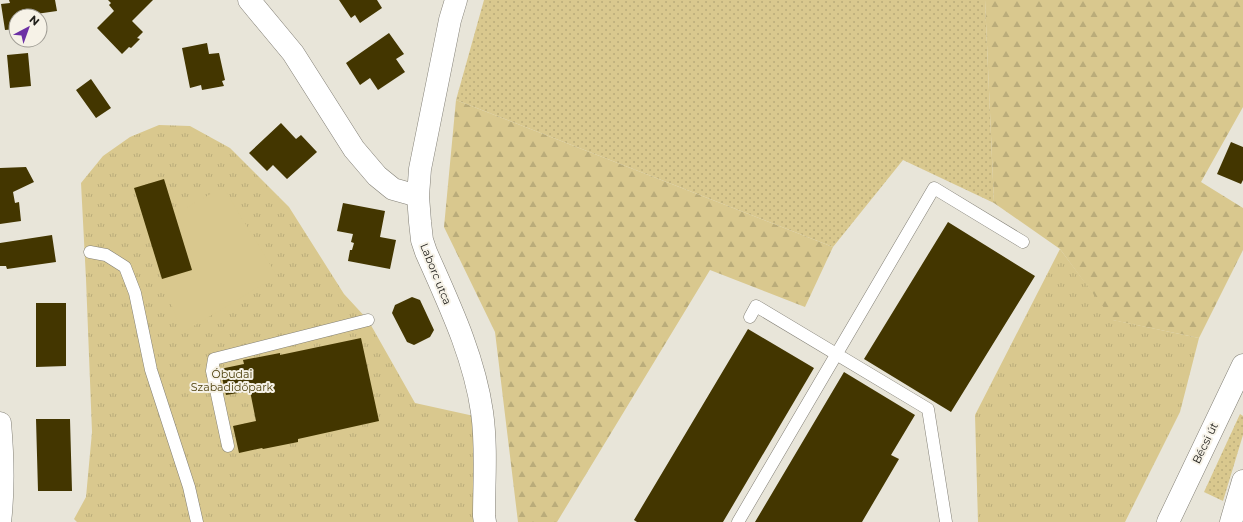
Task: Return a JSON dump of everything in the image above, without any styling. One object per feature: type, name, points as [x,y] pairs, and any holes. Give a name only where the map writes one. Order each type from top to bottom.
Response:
[{"type":"street","points":[[249,0],[294,53],[354,149],[377,176],[393,189],[418,196]]},
{"type":"street","name":"Laborc utca","points":[[456,0],[450,20],[420,168],[418,196],[422,240],[470,357],[476,377],[482,413],[485,445],[485,522]]},
{"type":"street","name":"Bécsi út","points":[[1168,522],[1243,365]]},
{"type":"street","points":[[0,423],[3,480],[0,519]]},
{"type":"street","points":[[1231,522],[1243,481]]},
{"type":"lane","points":[[738,522],[934,188],[1023,242]]},
{"type":"lane","points":[[90,252],[106,255],[125,268],[135,293],[151,370],[189,487],[198,522]]},
{"type":"lane","points":[[750,317],[756,306],[928,409],[946,522]]},
{"type":"lane","points":[[228,446],[212,371],[214,359],[368,320]]},
{"type":"green space","points":[[484,0],[985,0],[994,203],[903,160],[833,247],[456,100]]},
{"type":"green space","points":[[985,0],[1243,0],[1243,107],[1201,182],[1243,208],[1243,250],[1199,338],[1112,320],[1060,249],[994,203]]},
{"type":"green space","points":[[456,100],[833,247],[805,307],[710,270],[557,522],[518,522],[495,332],[444,227]]},
{"type":"green space","name":"Óbudai Szabadidőpark","points":[[159,125],[190,126],[230,148],[289,207],[344,294],[368,320],[415,403],[474,416],[477,522],[77,522],[74,519],[86,497],[92,432],[81,183],[103,156],[130,137]]},
{"type":"green space","points":[[223,187],[277,276],[182,333],[162,279],[175,214]]},
{"type":"green space","points":[[1060,249],[1113,320],[1199,338],[1180,412],[1125,522],[978,522],[975,415]]},
{"type":"green space","points":[[1240,414],[1243,416],[1243,435],[1223,501],[1204,492]]},
{"type":"building","points":[[9,0],[55,0],[57,11],[48,12],[48,8],[8,8],[8,30],[5,30],[1,4],[10,3]]},
{"type":"building","points":[[108,0],[153,0],[132,21],[143,32],[137,38],[140,39],[122,54],[97,28],[114,11],[109,5],[111,3]]},
{"type":"building","points":[[339,0],[377,0],[382,8],[360,23],[355,15],[351,18]]},
{"type":"building","points":[[389,33],[404,54],[396,59],[405,72],[378,90],[370,78],[360,85],[346,63]]},
{"type":"building","points":[[207,43],[209,54],[219,53],[225,80],[222,81],[224,86],[202,90],[201,85],[190,88],[182,48]]},
{"type":"building","points":[[28,53],[31,86],[10,88],[7,55]]},
{"type":"building","points":[[91,79],[111,108],[96,118],[76,90]]},
{"type":"building","points":[[281,123],[296,139],[301,135],[317,152],[287,179],[273,165],[267,171],[249,153]]},
{"type":"building","points":[[1231,142],[1243,147],[1243,180],[1241,184],[1217,174]]},
{"type":"building","points":[[26,167],[34,182],[13,192],[15,203],[19,202],[21,221],[0,224],[0,168]]},
{"type":"building","points":[[164,179],[192,270],[162,279],[134,188]]},
{"type":"building","points":[[343,203],[385,211],[380,237],[396,240],[390,269],[348,261],[350,250],[352,250],[354,243],[351,242],[353,234],[337,231]]},
{"type":"building","points":[[948,222],[1035,276],[951,412],[864,359]]},
{"type":"building","points":[[52,235],[56,262],[7,269],[6,266],[0,266],[0,243]]},
{"type":"building","points":[[412,297],[420,300],[434,330],[430,337],[414,345],[407,342],[392,313],[395,305]]},
{"type":"building","points":[[36,303],[66,303],[66,366],[36,367]]},
{"type":"building","points":[[748,329],[814,368],[723,522],[637,522],[634,520]]},
{"type":"building","points":[[361,338],[379,421],[298,439],[298,442],[239,453],[233,426],[256,421],[250,391],[226,395],[220,369],[244,364],[243,360],[280,353],[280,355]]},
{"type":"building","points":[[844,372],[915,415],[891,455],[899,459],[862,522],[755,522]]},
{"type":"building","points":[[36,419],[70,419],[72,491],[38,491]]}]
